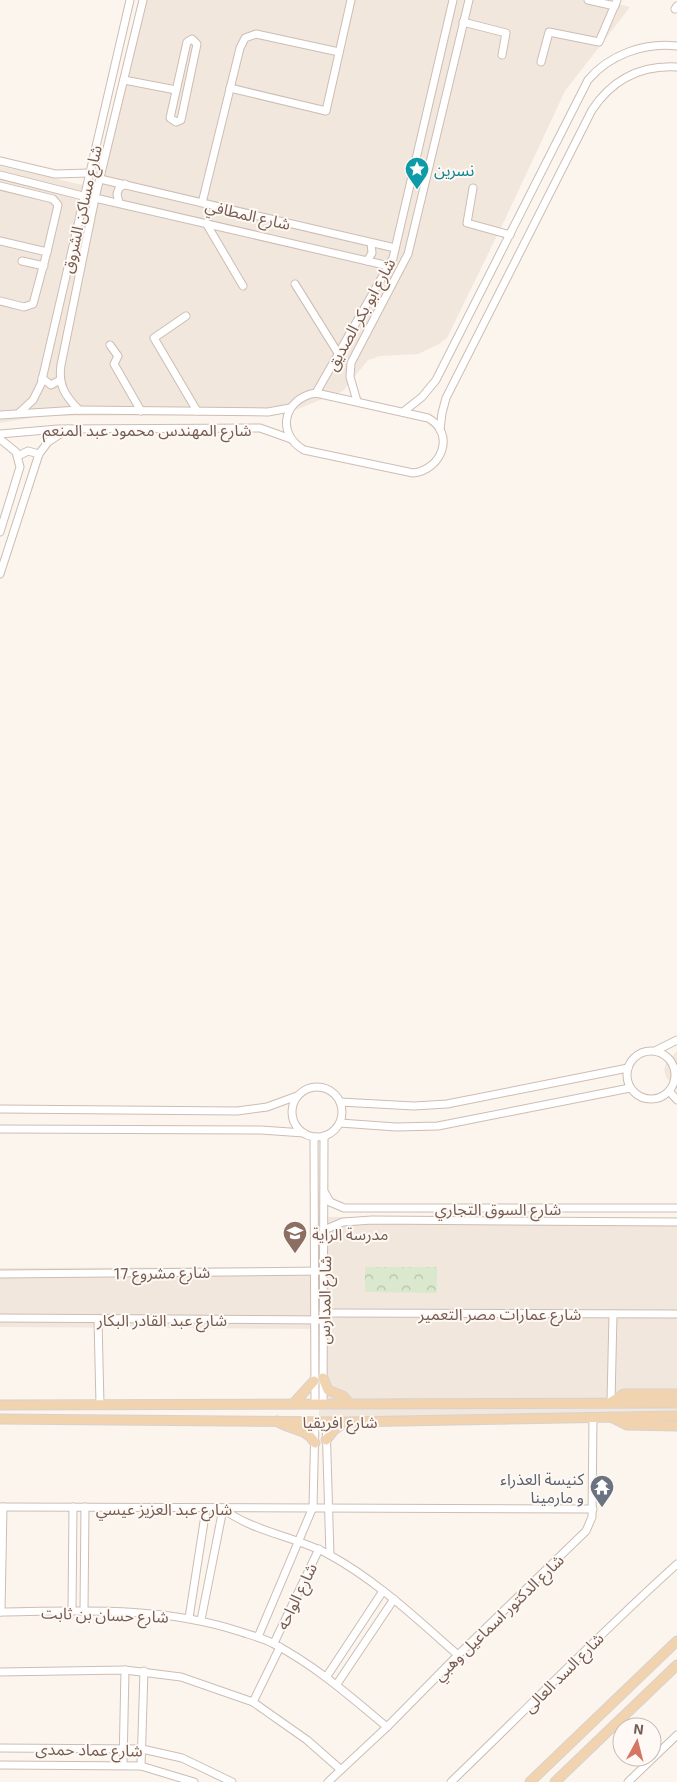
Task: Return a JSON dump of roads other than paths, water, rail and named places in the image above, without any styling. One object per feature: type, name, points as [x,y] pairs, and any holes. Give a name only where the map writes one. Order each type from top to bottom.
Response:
[{"type":"main road","points":[[293,1404],[318,1380],[328,1390],[343,1396],[349,1404]]},
{"type":"main road","name":"شارع افريقيا","points":[[0,1405],[611,1402],[624,1394],[677,1394]]},
{"type":"main road","points":[[611,1402],[677,1403]]},
{"type":"main road","points":[[611,1417],[677,1416]]},
{"type":"main road","name":"شارع افريقيا","points":[[0,1419],[345,1422],[611,1417],[627,1425],[677,1426]]},
{"type":"main road","points":[[276,1420],[288,1428],[304,1432],[315,1442]]},
{"type":"main road","points":[[326,1440],[334,1430],[345,1422]]},
{"type":"main road","points":[[530,1782],[677,1641]]},
{"type":"main road","points":[[556,1782],[677,1666]]},
{"type":"street","name":"شارع مساكن الشروق","points":[[20,412],[36,395],[42,378],[130,0]]},
{"type":"street","name":"شارع مساكن الشروق","points":[[60,380],[95,198],[143,0]]},
{"type":"street","points":[[230,88],[326,111],[351,0]]},
{"type":"street","name":"شارع ابو بكر الصديق","points":[[316,392],[389,266],[395,248],[453,0]]},
{"type":"street","name":"شارع ابو بكر الصديق","points":[[358,401],[350,377],[352,359],[406,262],[415,233],[469,0]]},
{"type":"street","points":[[541,62],[549,32],[596,43],[599,42],[616,3],[588,0]]},
{"type":"street","points":[[463,22],[506,32],[502,55]]},
{"type":"street","points":[[202,203],[241,42],[250,35],[261,35],[339,52]]},
{"type":"street","points":[[194,39],[197,44],[180,120],[176,122],[170,118],[176,90],[187,42],[194,39]]},
{"type":"street","points":[[403,412],[422,397],[436,380],[581,92],[592,75],[609,62],[628,52],[649,46],[677,46]]},
{"type":"street","name":"شارع المهندس محمود عبد المنعم","points":[[0,434],[70,428],[260,428],[291,439],[299,447],[309,451],[413,473],[429,468],[437,461],[443,446],[440,430],[446,398],[592,110],[610,88],[633,74],[654,68],[677,68]]},
{"type":"street","points":[[124,80],[176,90]]},
{"type":"street","points":[[0,161],[66,180],[89,173]]},
{"type":"street","points":[[0,175],[83,196]]},
{"type":"street","name":"شارع المطافي","points":[[100,178],[395,248]]},
{"type":"street","points":[[60,190],[66,180]]},
{"type":"street","points":[[119,203],[116,194],[119,188],[125,184]]},
{"type":"street","points":[[0,186],[57,201],[58,208],[33,304],[24,307],[0,301]]},
{"type":"street","points":[[473,188],[467,223],[510,235]]},
{"type":"street","name":"شارع المطافي","points":[[95,198],[389,266]]},
{"type":"street","points":[[206,224],[243,286]]},
{"type":"street","points":[[0,241],[47,252]]},
{"type":"street","points":[[367,261],[372,253],[371,243]]},
{"type":"street","points":[[22,261],[44,266]]},
{"type":"street","points":[[380,281],[392,288]]},
{"type":"street","points":[[295,284],[338,353]]},
{"type":"street","points":[[186,316],[154,338],[197,410]]},
{"type":"street","points":[[110,345],[118,356],[114,364],[141,411]]},
{"type":"street","points":[[42,378],[51,385],[60,380],[66,396],[79,410]]},
{"type":"street","points":[[291,439],[286,424],[290,408],[301,397],[316,392],[428,418],[434,421],[440,430]]},
{"type":"street","name":"شارع المهندس محمود عبد المنعم","points":[[0,415],[20,412],[79,410],[268,412],[290,408]]},
{"type":"street","points":[[0,574],[39,454],[48,442],[70,428]]},
{"type":"street","points":[[0,439],[13,448],[18,456],[20,472],[0,532]]},
{"type":"street","points":[[18,456],[28,451],[39,454]]},
{"type":"street","points":[[654,1051],[669,1059],[676,1076],[669,1091],[658,1098],[646,1099],[630,1088],[627,1075],[628,1068],[638,1055],[654,1051],[677,1040]]},
{"type":"street","points":[[340,1102],[414,1106],[447,1104],[628,1068]]},
{"type":"street","points":[[0,1109],[237,1110],[267,1106],[297,1096],[309,1088],[317,1087],[331,1091],[340,1102],[342,1112],[340,1123],[324,1136],[261,1130],[0,1129]]},
{"type":"street","points":[[340,1123],[396,1127],[438,1126],[630,1088]]},
{"type":"street","points":[[669,1091],[677,1100]]},
{"type":"street","points":[[297,1096],[292,1116],[296,1126],[304,1133]]},
{"type":"street","name":"شارع المدارس","points":[[314,1136],[314,1271],[319,1404]]},
{"type":"street","name":"شارع المدارس","points":[[318,1380],[323,1317],[324,1136]]},
{"type":"street","name":"شارع السوق التجاري","points":[[325,1193],[335,1205],[349,1208],[677,1208]]},
{"type":"street","points":[[348,1221],[345,1214],[349,1208]]},
{"type":"street","name":"شارع السوق التجاري","points":[[324,1230],[348,1221],[677,1222]]},
{"type":"street","name":"شارع مشروع 17","points":[[0,1274],[324,1271]]},
{"type":"street","points":[[611,1402],[613,1314]]},
{"type":"street","name":"شارع عمارات مصر التعمير","points":[[323,1317],[677,1314]]},
{"type":"street","name":"شارع عبد القادر البكار","points":[[0,1318],[315,1320],[323,1317]]},
{"type":"street","points":[[98,1319],[100,1405]]},
{"type":"street","name":"شارع الدكتور اسماعيل وهبي","points":[[328,1782],[387,1727],[586,1531],[591,1521],[593,1509],[593,1417]]},
{"type":"street","points":[[313,1507],[315,1422]]},
{"type":"street","points":[[326,1422],[330,1555]]},
{"type":"street","name":"شارع عبد العزيز عيسي","points":[[1,1507],[223,1509],[328,1506],[593,1509]]},
{"type":"street","points":[[0,1612],[1,1507]]},
{"type":"street","points":[[72,1611],[73,1507]]},
{"type":"street","points":[[84,1611],[85,1507]]},
{"type":"street","name":"شارع الواحه","points":[[258,1637],[313,1507]]},
{"type":"street","points":[[189,1618],[206,1509]]},
{"type":"street","points":[[201,1620],[223,1509],[247,1524],[319,1549],[330,1555],[394,1599],[458,1655]]},
{"type":"street","name":"شارع الواحه","points":[[253,1702],[319,1549]]},
{"type":"street","name":"شارع السد العالى","points":[[451,1782],[522,1714],[566,1667],[677,1564]]},
{"type":"street","points":[[327,1676],[383,1591]]},
{"type":"street","points":[[337,1684],[394,1599]]},
{"type":"street","name":"شارع حسان بن ثابت","points":[[0,1612],[125,1612],[201,1620],[258,1637],[277,1645],[327,1676],[387,1727]]},
{"type":"street","points":[[0,1672],[125,1670],[181,1677],[253,1702],[307,1740],[340,1770]]},
{"type":"street","points":[[123,1765],[125,1670]]},
{"type":"street","points":[[141,1766],[144,1671]]},
{"type":"street","points":[[628,1782],[677,1735]]},
{"type":"street","name":"شارع عماد حمدى","points":[[0,1748],[142,1749],[182,1758],[232,1782]]},
{"type":"street","name":"شارع عماد حمدى","points":[[0,1765],[141,1766],[194,1782]]},
{"type":"place","name":"نسرين","points":[[417,190]]},
{"type":"place","name":"مدرسة الراية","points":[[295,1254]]},
{"type":"place","name":"كنيسة العذراء و مارمينا","points":[[602,1508]]}]
